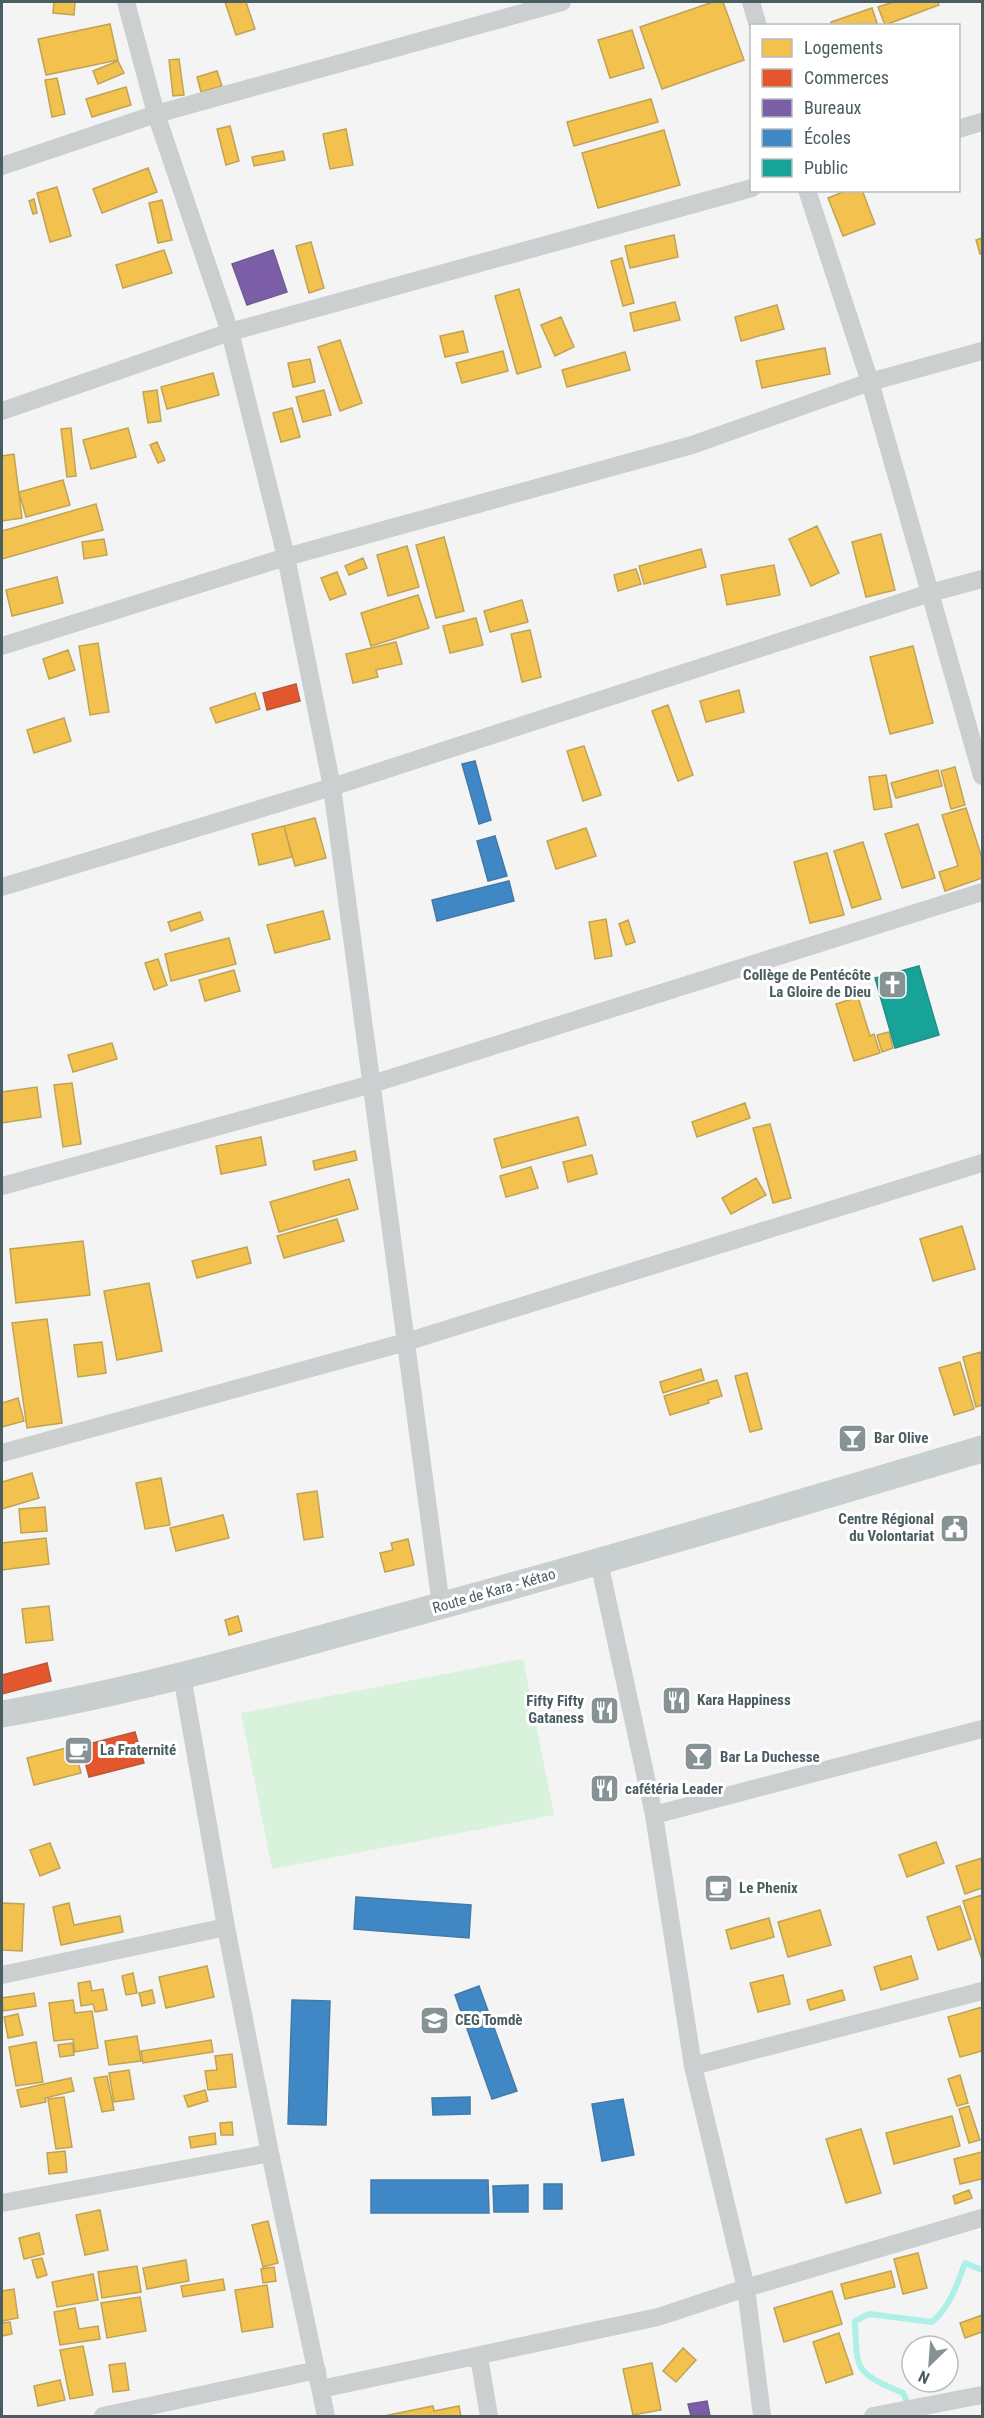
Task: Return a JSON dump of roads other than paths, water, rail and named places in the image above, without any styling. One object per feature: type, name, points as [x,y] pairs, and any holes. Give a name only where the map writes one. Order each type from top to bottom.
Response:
[{"type":"main road","name":"Route de Kara - Kétao","points":[[2,1714],[60,1704],[182,1676],[441,1606],[982,1449]]},
{"type":"street","points":[[126,2],[156,114],[230,332],[286,557],[332,787],[441,1606]]},
{"type":"street","points":[[2,166],[156,114],[562,2]]},
{"type":"street","points":[[751,2],[757,24]]},
{"type":"street","points":[[960,128],[982,122]]},
{"type":"street","points":[[2,411],[230,332],[750,189]]},
{"type":"street","points":[[808,192],[870,382],[982,776]]},
{"type":"street","points":[[2,646],[286,557],[692,446],[870,382],[982,351]]},
{"type":"street","points":[[2,887],[332,787],[930,593],[982,579]]},
{"type":"street","points":[[2,1186],[372,1084],[982,892]]},
{"type":"street","points":[[2,1453],[405,1342],[982,1163]]},
{"type":"street","points":[[598,1562],[654,1815],[693,2066],[746,2288],[762,2416]]},
{"type":"street","points":[[182,1676],[226,1927],[270,2153],[326,2416]]},
{"type":"street","points":[[654,1815],[982,1729]]},
{"type":"street","points":[[2,1975],[226,1927]]},
{"type":"street","points":[[693,2066],[982,1991]]},
{"type":"street","points":[[2,2203],[270,2153]]},
{"type":"street","points":[[321,2389],[658,2317],[746,2288],[982,2218]]},
{"type":"street","points":[[479,2357],[489,2416]]},
{"type":"street","points":[[103,2416],[317,2370]]},
{"type":"street","points":[[873,2416],[982,2395]]},
{"type":"waterway","points":[[910,2408],[903,2393],[867,2375],[862,2369],[858,2361],[855,2321],[869,2314],[932,2322],[948,2303],[965,2263],[982,2270]]},
{"type":"place","name":"Collège de Pentécôte La Gloire de Dieu","points":[[892,984]]},
{"type":"place","name":"Bar Olive","points":[[853,1438]]},
{"type":"place","name":"Centre Régional du Volontariat","points":[[955,1528]]},
{"type":"place","name":"Kara Happiness","points":[[676,1700]]},
{"type":"place","name":"Fifty Fifty Gataness","points":[[605,1710]]},
{"type":"place","name":"La Fraternité","points":[[79,1750]]},
{"type":"place","name":"Bar La Duchesse","points":[[699,1757]]},
{"type":"place","name":"cafétéria Leader","points":[[604,1789]]},
{"type":"place","name":"Le Phenix","points":[[718,1888]]},
{"type":"place","name":"CEG Tomdè","points":[[434,2020]]}]
